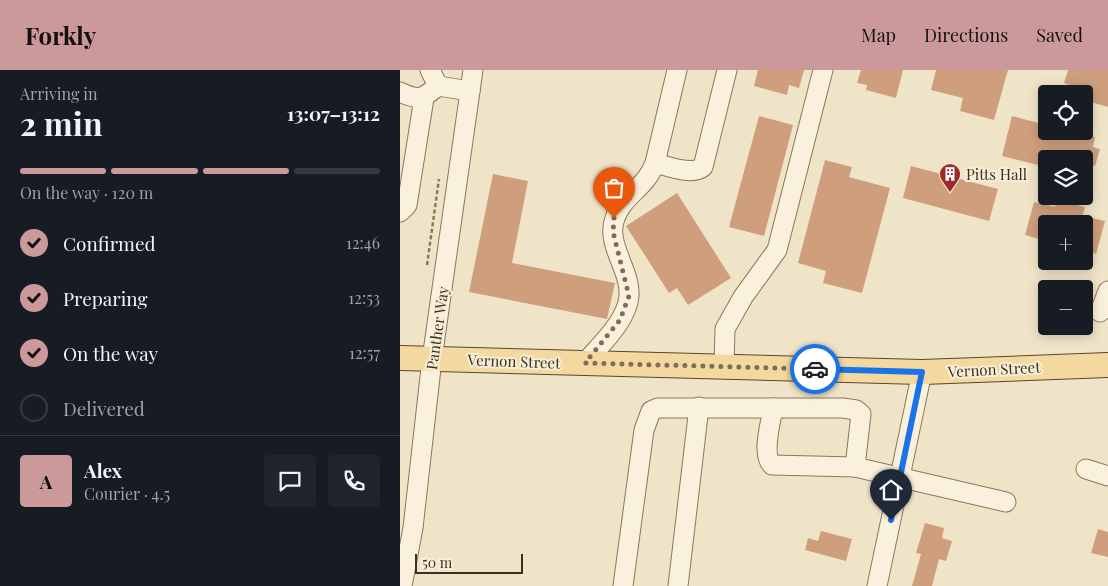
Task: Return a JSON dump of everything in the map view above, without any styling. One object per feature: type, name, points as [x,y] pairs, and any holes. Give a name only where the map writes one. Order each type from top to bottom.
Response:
[{"type":"main road","name":"Vernon Street","points":[[400,358],[922,372],[1108,364]]},
{"type":"street","name":"Panther Way","points":[[402,586],[412,528],[432,359],[473,70]]},
{"type":"street","points":[[585,363],[620,320],[627,305],[628,287],[613,232],[614,218],[621,206],[650,176],[677,70]]},
{"type":"street","points":[[655,162],[691,171],[698,171],[703,167],[727,70]]},
{"type":"street","points":[[724,367],[725,328],[743,297],[777,250],[823,70]]},
{"type":"street","points":[[400,212],[407,205],[431,85]]},
{"type":"street","points":[[400,92],[416,98],[431,85],[470,91]]},
{"type":"street","points":[[1100,312],[1108,291]]},
{"type":"street","points":[[877,586],[922,372]]},
{"type":"street","points":[[678,586],[699,407]]},
{"type":"street","points":[[623,586],[646,420],[651,412],[658,408],[856,410],[861,414],[861,422],[855,467]]},
{"type":"street","points":[[773,408],[768,450],[769,461],[772,465],[855,467],[1006,502]]},
{"type":"street","points":[[1086,469],[1108,476]]},
{"type":"building","points":[[758,70],[804,70],[799,88],[789,85],[787,95],[754,86]]},
{"type":"building","points":[[861,70],[903,70],[896,98],[866,90],[867,85],[857,83]]},
{"type":"building","points":[[936,70],[1008,70],[994,120],[960,111],[963,98],[931,90]]},
{"type":"building","points":[[1068,70],[1108,70],[1108,107],[1093,103],[1093,85],[1070,85],[1064,83]]},
{"type":"building","points":[[759,116],[793,125],[764,236],[729,227]]},
{"type":"building","points":[[1012,116],[1038,123],[1038,140],[1093,140],[1093,136],[1095,137],[1093,147],[1100,149],[1095,166],[1093,165],[1093,150],[1038,150],[1038,165],[1002,156]]},
{"type":"building","points":[[825,160],[852,167],[849,177],[890,188],[862,293],[823,283],[826,271],[798,263]]},
{"type":"building","name":"Pitts Hall","points":[[911,166],[998,189],[989,221],[903,198]]},
{"type":"building","points":[[493,174],[528,181],[512,263],[615,283],[607,319],[469,292]]},
{"type":"building","points":[[677,193],[731,278],[688,305],[677,288],[669,293],[626,226]]},
{"type":"building","points":[[1034,202],[1038,203],[1038,205],[1055,207],[1056,205],[1077,205],[1085,207],[1083,215],[1038,215],[1038,239],[1025,235]]},
{"type":"building","points":[[1093,218],[1105,221],[1096,254],[1093,253]]},
{"type":"building","points":[[925,523],[944,528],[942,538],[952,541],[946,561],[939,559],[932,586],[912,586],[921,554],[916,553]]},
{"type":"building","points":[[1098,529],[1108,532],[1108,557],[1091,553]]},
{"type":"building","points":[[821,531],[852,539],[846,561],[805,550],[808,538],[818,541]]},
{"type":"way so far","points":[[614,218],[613,232],[629,296],[620,320],[585,363],[815,369]]},
{"type":"place","name":"Pitts Hall","points":[[950,193]]},
{"type":"route","points":[[815,369],[922,372],[891,520]]}]
